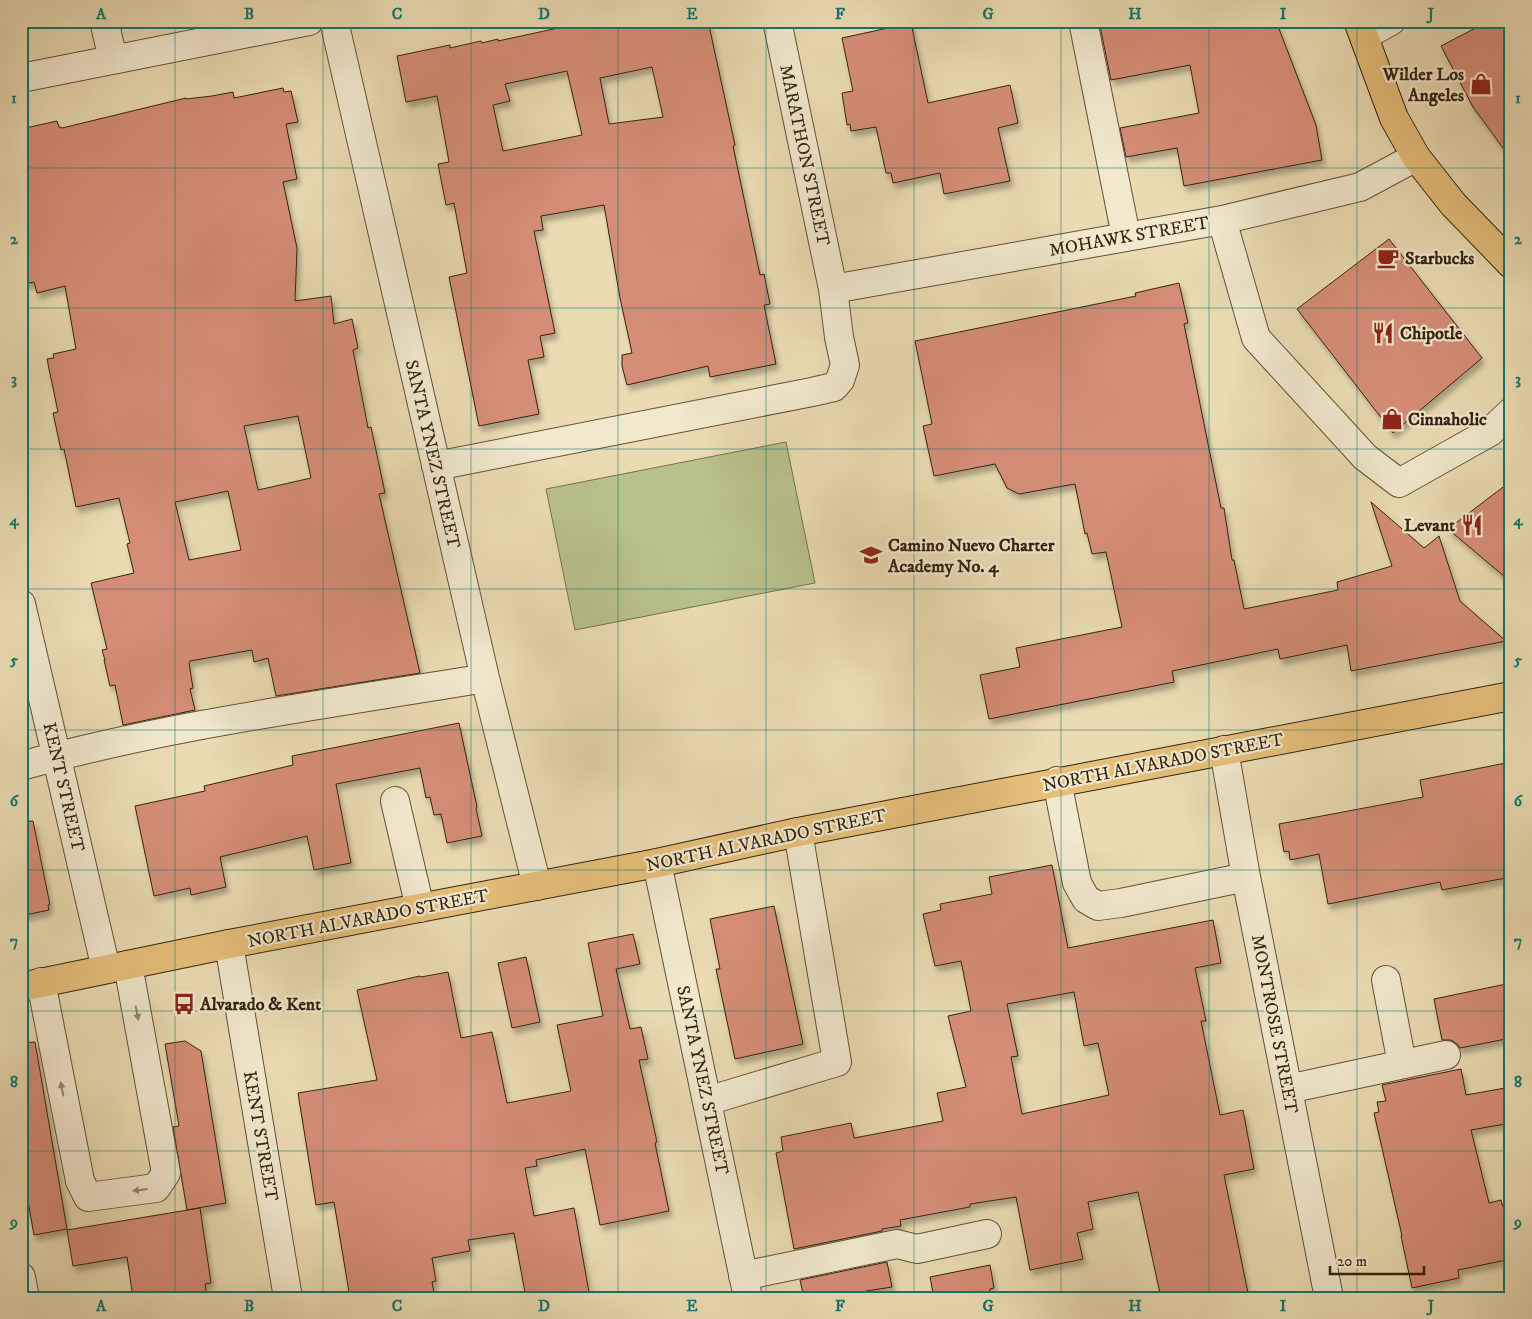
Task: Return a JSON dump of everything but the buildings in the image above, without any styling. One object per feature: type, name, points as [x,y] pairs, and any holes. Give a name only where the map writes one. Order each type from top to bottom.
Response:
[{"type":"main road","points":[[1361,29],[1394,118],[1416,157],[1453,204],[1511,264]]},
{"type":"main road","name":"NORTH ALVARADO STREET","points":[[31,984],[229,944],[657,863],[798,832],[1511,696]]},
{"type":"street","points":[[104,21],[113,59]]},
{"type":"street","points":[[21,78],[309,21]]},
{"type":"street","name":"SANTA YNEZ STREET","points":[[334,21],[485,678],[536,886]]},
{"type":"street","name":"MARATHON STREET","points":[[436,466],[834,387],[840,380],[845,365],[839,337],[833,289],[777,21]]},
{"type":"street","points":[[1083,21],[1126,236]]},
{"type":"street","points":[[1361,29],[1391,21]]},
{"type":"street","name":"MOHAWK STREET","points":[[833,289],[1222,220],[1360,187],[1416,157]]},
{"type":"street","points":[[1222,220],[1256,338],[1365,457],[1399,483],[1490,432],[1511,412]]},
{"type":"street","name":"KENT STREET","points":[[21,604],[56,757],[117,967],[166,1173],[156,1188],[88,1196],[80,1181],[31,984]]},
{"type":"street","points":[[21,766],[94,747],[257,715],[485,678]]},
{"type":"street","name":"MONTROSE STREET","points":[[1224,750],[1246,877],[1329,1298]]},
{"type":"street","points":[[1057,782],[1077,883],[1086,899],[1098,906],[1246,877]]},
{"type":"street","points":[[395,801],[420,908]]},
{"type":"street","points":[[707,1101],[838,1062],[798,832]]},
{"type":"street","name":"SANTA YNEZ STREET","points":[[657,863],[746,1287]]},
{"type":"street","name":"KENT STREET","points":[[229,944],[288,1298]]},
{"type":"street","points":[[1386,980],[1402,1064]]},
{"type":"street","points":[[1288,1089],[1446,1054]]},
{"type":"street","points":[[746,1287],[897,1244],[916,1249],[987,1234]]},
{"type":"street","points":[[21,1277],[25,1298]]},
{"type":"green space","points":[[786,442],[815,583],[575,630],[546,489]]},
{"type":"place","name":"Wilder Los Angeles","points":[[1481,84]]},
{"type":"place","name":"Starbucks","points":[[1388,258]]},
{"type":"place","name":"Chipotle","points":[[1383,333]]},
{"type":"place","name":"Cinnaholic","points":[[1392,419]]},
{"type":"place","name":"Levant","points":[[1472,525]]},
{"type":"place","name":"Camino Nuevo Charter Academy No. 4","points":[[871,555]]},
{"type":"place","name":"Alvarado & Kent","points":[[184,1004]]}]
